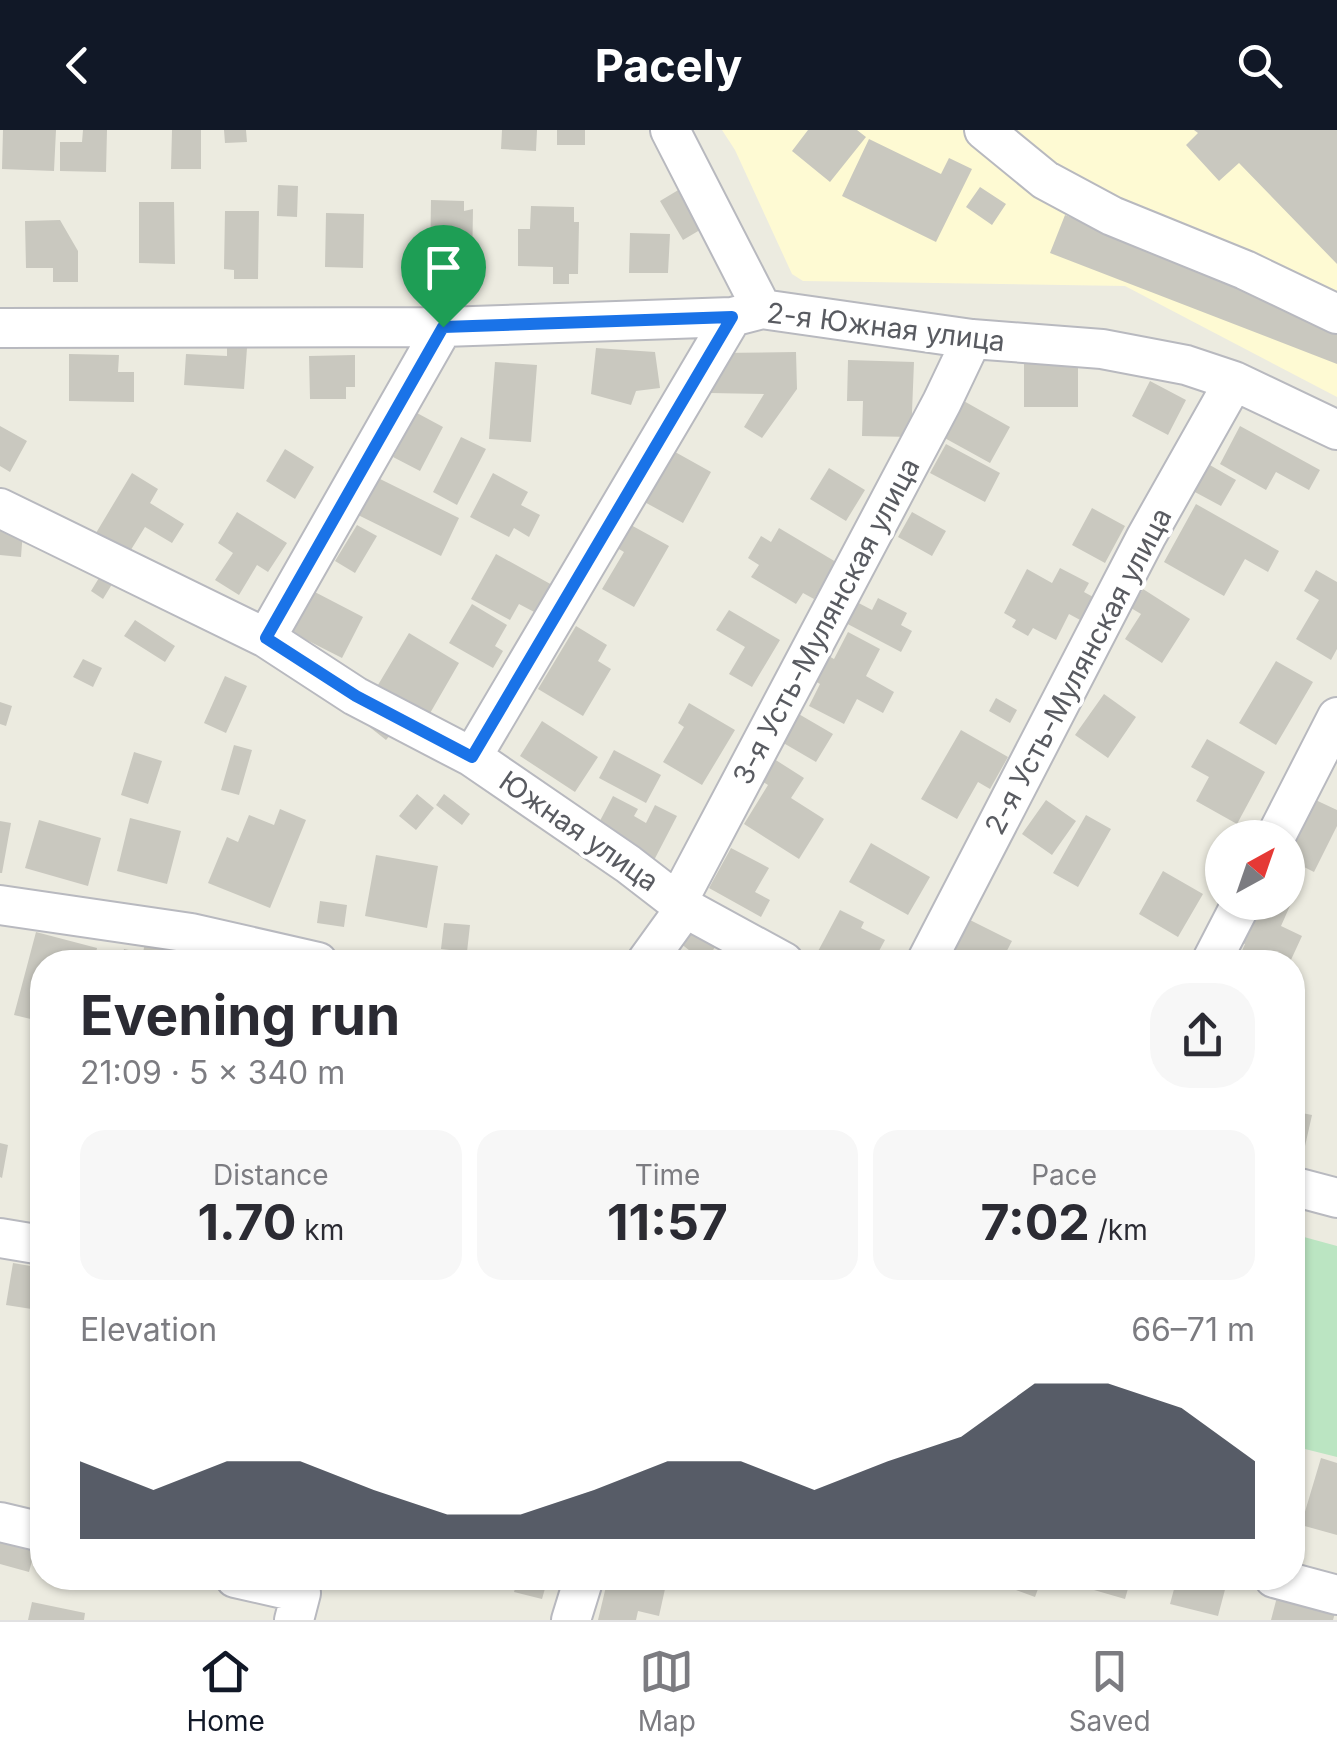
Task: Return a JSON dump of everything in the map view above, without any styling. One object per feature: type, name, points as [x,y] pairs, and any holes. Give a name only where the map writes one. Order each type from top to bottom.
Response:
[{"type":"street","points":[[472,757],[747,313],[670,130]]},
{"type":"street","points":[[984,130],[1045,180],[1112,216],[1244,270],[1337,314]]},
{"type":"street","name":"2-я Южная улица","points":[[0,328],[443,327],[747,313],[972,339],[1102,349],[1186,364],[1234,381],[1337,430]]},
{"type":"street","points":[[266,638],[443,327]]},
{"type":"street","name":"3-я Усть-Мулянская улица","points":[[653,950],[681,905],[972,339]]},
{"type":"street","name":"2-я Усть-Мулянская улица","points":[[932,950],[1146,537],[1234,381]]},
{"type":"street","name":"Южная улица","points":[[0,508],[266,638],[356,696],[472,757],[681,905],[762,950]]},
{"type":"street","points":[[1284,820],[1337,717]]},
{"type":"street","points":[[0,905],[191,934],[264,950]]},
{"type":"street","points":[[1217,950],[1233,920]]},
{"type":"street","points":[[1305,1189],[1337,1198]]},
{"type":"street","points":[[0,1238],[30,1243]]},
{"type":"street","points":[[0,1522],[30,1529]]},
{"type":"street","points":[[1305,1587],[1337,1596]]},
{"type":"street","points":[[288,1590],[301,1593],[294,1620]]},
{"type":"street","points":[[571,1620],[580,1590]]},
{"type":"shaded area","points":[[722,130],[1337,130],[1337,397],[1125,286],[803,281],[792,274]]},
{"type":"green space","points":[[1305,1237],[1337,1246],[1337,1457],[1305,1449]]},
{"type":"building","points":[[3,130],[56,130],[54,171],[2,169]]},
{"type":"building","points":[[83,130],[107,130],[106,172],[60,171],[60,142],[82,142]]},
{"type":"building","points":[[172,130],[201,130],[201,169],[171,169]]},
{"type":"building","points":[[224,130],[246,130],[247,142],[225,143]]},
{"type":"building","points":[[502,130],[537,130],[536,151],[501,149]]},
{"type":"building","points":[[557,130],[585,130],[585,145],[557,145]]},
{"type":"building","points":[[808,130],[857,130],[866,137],[830,182],[792,151]]},
{"type":"building","points":[[1194,130],[1337,130],[1337,264],[1239,163],[1219,181],[1186,145],[1198,133]]},
{"type":"building","points":[[869,139],[941,174],[949,158],[972,169],[936,242],[842,196]]},
{"type":"building","points":[[278,185],[298,186],[297,217],[277,216]]},
{"type":"building","points":[[980,187],[1006,204],[992,225],[966,207]]},
{"type":"building","points":[[680,189],[710,224],[683,240],[660,201]]},
{"type":"building","points":[[431,200],[464,201],[464,211],[473,209],[472,269],[430,268]]},
{"type":"building","points":[[139,202],[174,202],[175,264],[139,263]]},
{"type":"building","points":[[531,206],[574,207],[574,222],[579,222],[578,274],[569,274],[569,284],[553,284],[553,267],[518,266],[518,229],[530,229]]},
{"type":"building","points":[[225,211],[259,211],[258,279],[234,279],[234,270],[224,269]]},
{"type":"building","points":[[326,213],[364,214],[363,268],[325,267]]},
{"type":"building","points":[[1065,215],[1337,320],[1337,364],[1050,253]]},
{"type":"building","points":[[60,220],[78,251],[78,282],[53,282],[53,268],[26,268],[25,221]]},
{"type":"building","points":[[630,233],[670,234],[668,273],[629,273]]},
{"type":"building","points":[[227,346],[247,348],[244,389],[184,385],[186,354],[227,356]]},
{"type":"building","points":[[596,348],[655,352],[660,388],[636,391],[631,405],[591,394]]},
{"type":"building","points":[[796,352],[797,389],[762,438],[744,427],[764,394],[710,393],[718,353]]},
{"type":"building","points":[[69,354],[119,355],[118,372],[134,372],[134,402],[69,401]]},
{"type":"building","points":[[355,355],[355,387],[346,387],[346,399],[310,399],[309,356]]},
{"type":"building","points":[[848,360],[914,362],[911,437],[862,436],[863,401],[847,401]]},
{"type":"building","points":[[495,362],[537,365],[531,442],[489,439]]},
{"type":"building","points":[[1024,363],[1078,363],[1078,407],[1024,407]]},
{"type":"building","points":[[1150,381],[1186,400],[1168,435],[1132,416]]},
{"type":"building","points":[[962,400],[1010,427],[990,463],[941,436]]},
{"type":"building","points":[[417,413],[443,427],[420,471],[393,457]]},
{"type":"building","points":[[0,426],[27,441],[10,472],[0,466]]},
{"type":"building","points":[[1240,426],[1320,470],[1309,490],[1276,472],[1266,490],[1220,464]]},
{"type":"building","points":[[461,437],[486,449],[457,505],[433,492]]},
{"type":"building","points":[[946,444],[1000,473],[985,502],[930,473]]},
{"type":"building","points":[[668,448],[711,472],[683,523],[639,499]]},
{"type":"building","points":[[285,449],[314,467],[295,499],[266,481]]},
{"type":"building","points":[[1208,464],[1236,480],[1221,506],[1193,491]]},
{"type":"building","points":[[829,468],[865,490],[846,521],[810,499]]},
{"type":"building","points":[[132,473],[158,489],[150,503],[184,524],[172,543],[145,527],[129,553],[96,533]]},
{"type":"building","points":[[493,473],[528,492],[521,505],[540,515],[529,537],[514,528],[509,537],[470,517]]},
{"type":"building","points":[[374,476],[459,518],[441,556],[356,514]]},
{"type":"building","points":[[1196,504],[1279,551],[1268,572],[1245,559],[1224,596],[1164,562]]},
{"type":"building","points":[[1092,508],[1125,526],[1105,563],[1072,545]]},
{"type":"building","points":[[237,512],[287,543],[268,572],[257,565],[239,595],[215,580],[233,553],[218,543]]},
{"type":"building","points":[[912,512],[946,531],[932,556],[898,537]]},
{"type":"building","points":[[620,519],[669,546],[634,607],[602,589],[624,552],[607,542]]},
{"type":"building","points":[[357,525],[377,536],[355,573],[335,561]]},
{"type":"building","points":[[0,528],[23,530],[21,557],[0,555]]},
{"type":"building","points":[[779,528],[836,562],[814,599],[803,593],[796,604],[751,577],[759,565],[748,558],[761,536],[771,542]]},
{"type":"building","points":[[496,554],[554,586],[538,614],[519,604],[510,620],[471,599]]},
{"type":"building","points":[[105,568],[117,576],[103,599],[91,591]]},
{"type":"building","points":[[1060,568],[1089,583],[1084,592],[1095,598],[1082,621],[1069,614],[1056,640],[1033,628],[1028,636],[1012,627],[1016,620],[1004,613],[1027,569],[1052,583]]},
{"type":"building","points":[[1316,570],[1337,582],[1337,649],[1331,660],[1296,639],[1319,600],[1304,591]]},
{"type":"building","points":[[1143,589],[1190,619],[1162,663],[1125,639],[1141,614],[1131,608]]},
{"type":"building","points":[[311,590],[363,617],[342,658],[289,631]]},
{"type":"building","points":[[878,598],[907,613],[901,625],[912,631],[901,652],[840,620],[851,599],[872,610]]},
{"type":"building","points":[[472,604],[507,625],[495,646],[503,651],[493,668],[449,643]]},
{"type":"building","points":[[729,610],[780,640],[752,687],[729,674],[745,647],[716,630]]},
{"type":"building","points":[[135,620],[175,646],[165,662],[124,636]]},
{"type":"building","points":[[576,626],[607,645],[598,661],[611,669],[583,716],[538,689]]},
{"type":"building","points":[[848,632],[880,649],[866,676],[894,692],[883,713],[857,699],[844,724],[809,706],[820,684],[810,678],[823,653],[834,659]]},
{"type":"building","points":[[409,633],[459,663],[429,715],[378,685]]},
{"type":"building","points":[[83,659],[102,668],[93,687],[73,677]]},
{"type":"building","points":[[1276,661],[1313,682],[1276,745],[1239,723]]},
{"type":"building","points":[[225,676],[247,686],[226,733],[204,723]]},
{"type":"building","points":[[1104,694],[1136,717],[1108,758],[1075,735]]},
{"type":"building","points":[[996,698],[1017,710],[1010,723],[989,711]]},
{"type":"building","points":[[0,702],[12,706],[6,726],[0,724]]},
{"type":"building","points":[[689,703],[735,730],[702,785],[663,762],[684,727],[678,723]]},
{"type":"building","points":[[372,709],[396,728],[386,740],[362,721]]},
{"type":"building","points":[[797,713],[833,734],[816,762],[780,741]]},
{"type":"building","points":[[542,721],[598,757],[575,792],[520,756]]},
{"type":"building","points":[[961,730],[1008,757],[990,789],[978,782],[957,819],[921,799]]},
{"type":"building","points":[[1207,739],[1265,772],[1239,820],[1230,820],[1196,801],[1209,777],[1191,767]]},
{"type":"building","points":[[234,745],[252,750],[239,795],[221,790]]},
{"type":"building","points":[[614,750],[661,775],[646,803],[599,778]]},
{"type":"building","points":[[134,752],[162,761],[148,804],[121,795]]},
{"type":"building","points":[[771,757],[804,778],[791,798],[824,819],[799,859],[744,824],[768,785],[757,778]]},
{"type":"building","points":[[417,794],[434,808],[416,830],[399,816]]},
{"type":"building","points":[[444,794],[470,814],[462,825],[436,805]]},
{"type":"building","points":[[613,796],[638,809],[634,816],[646,823],[655,805],[677,816],[651,866],[592,836]]},
{"type":"building","points":[[1307,796],[1337,810],[1337,826],[1314,872],[1305,868],[1305,820],[1296,820]]},
{"type":"building","points":[[1046,800],[1076,821],[1052,855],[1022,834]]},
{"type":"building","points":[[280,809],[306,820],[270,908],[208,883],[227,837],[238,842],[249,815],[274,825]]},
{"type":"building","points":[[1086,815],[1111,829],[1078,887],[1053,873]]},
{"type":"building","points":[[130,818],[181,831],[167,884],[117,871]]},
{"type":"building","points":[[39,820],[101,838],[88,886],[25,868]]},
{"type":"building","points":[[0,821],[11,823],[2,873],[0,873]]},
{"type":"building","points":[[871,843],[930,877],[908,915],[849,882]]},
{"type":"building","points":[[731,848],[769,868],[755,892],[770,900],[761,917],[709,888]]},
{"type":"building","points":[[376,855],[438,866],[427,928],[365,916]]},
{"type":"building","points":[[1163,871],[1203,894],[1178,937],[1139,914]]},
{"type":"building","points":[[320,901],[347,905],[344,927],[317,923]]},
{"type":"building","points":[[840,910],[864,922],[861,928],[885,940],[880,950],[819,950]]},
{"type":"building","points":[[964,917],[1012,941],[1007,950],[947,950]]},
{"type":"building","points":[[1244,920],[1284,920],[1281,926],[1302,936],[1296,950],[1242,950],[1245,944],[1235,940]]},
{"type":"building","points":[[444,923],[470,925],[467,950],[441,949]]},
{"type":"building","points":[[694,923],[719,942],[713,950],[689,950],[680,943]]},
{"type":"building","points":[[36,932],[97,948],[97,950],[31,950]]},
{"type":"building","points":[[146,937],[172,943],[170,950],[144,950]]},
{"type":"building","points":[[30,955],[30,1019],[14,1015]]},
{"type":"building","points":[[1305,1114],[1312,1115],[1305,1146]]},
{"type":"building","points":[[0,1143],[8,1145],[2,1178],[0,1177]]},
{"type":"building","points":[[13,1263],[30,1266],[30,1309],[6,1305]]},
{"type":"building","points":[[1321,1458],[1337,1463],[1337,1535],[1305,1526],[1305,1512]]},
{"type":"building","points":[[0,1532],[30,1540],[29,1572],[0,1564]]},
{"type":"building","points":[[515,1590],[545,1590],[542,1599]]},
{"type":"building","points":[[605,1590],[665,1590],[659,1616],[638,1611],[636,1620],[598,1620]]},
{"type":"building","points":[[1016,1590],[1038,1590],[1035,1597]]},
{"type":"building","points":[[1094,1590],[1128,1590],[1125,1599]]},
{"type":"building","points":[[1174,1590],[1225,1590],[1218,1616],[1170,1604]]},
{"type":"building","points":[[1277,1597],[1335,1613],[1333,1620],[1271,1620]]},
{"type":"building","points":[[32,1602],[85,1613],[84,1620],[28,1620]]},
{"type":"route","points":[[732,317],[472,757],[356,696],[266,638],[443,327],[732,317]]}]
